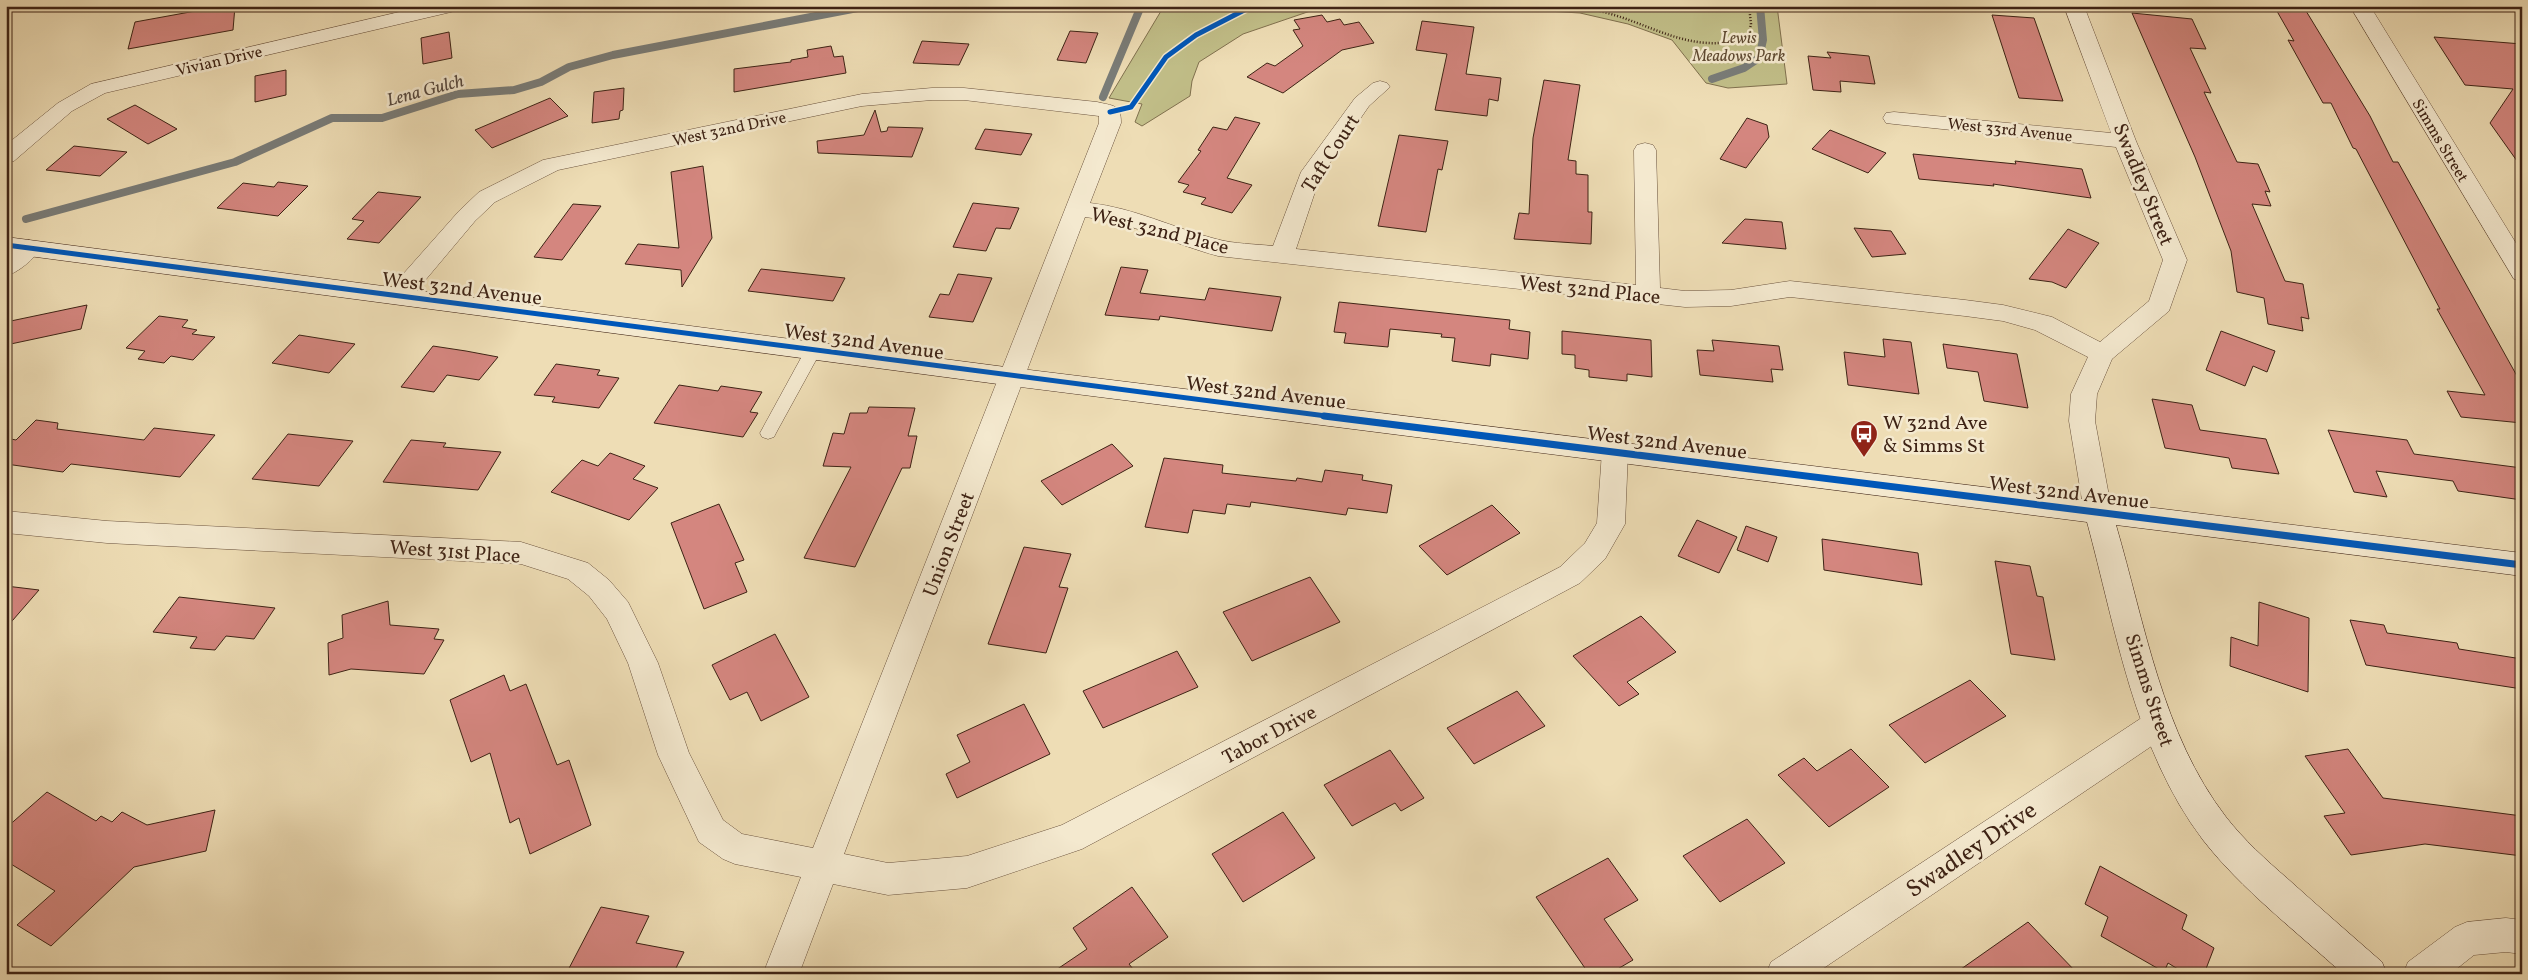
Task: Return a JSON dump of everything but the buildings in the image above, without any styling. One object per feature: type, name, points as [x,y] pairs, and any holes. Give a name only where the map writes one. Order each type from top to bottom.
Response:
[{"type":"street","name":"Vivian Drive","points":[[6,156],[65,107],[98,88],[451,6]]},
{"type":"street","name":"Swadley Street","points":[[2074,6],[2125,141],[2175,260],[2160,306],[2102,354],[2084,394],[2082,421],[2098,512]]},
{"type":"street","name":"Simms Street","points":[[2360,6],[2522,273]]},
{"type":"street","name":"Taft Court","points":[[1282,255],[1309,177],[1362,102],[1380,87]]},
{"type":"street","name":"West 32nd Drive","points":[[398,296],[487,197],[551,165],[862,100],[897,96],[964,94],[1097,108],[1110,112]]},
{"type":"street","name":"Union Street","points":[[781,974],[1110,123],[1110,112]]},
{"type":"street","name":"West 33rd Avenue","points":[[1894,118],[2125,141]]},
{"type":"street","points":[[1645,150],[1648,295]]},
{"type":"street","name":"West 32nd Place","points":[[1075,210],[1103,212],[1138,220],[1174,235],[1218,248],[1648,295],[1685,298],[1731,298],[1790,289],[2003,313],[2043,323],[2102,354]]},
{"type":"street","name":"West 32nd Avenue","points":[[18,246],[1013,377],[2522,565]]},
{"type":"street","points":[[6,268],[18,246]]},
{"type":"street","name":"Tabor Drive","points":[[823,866],[888,879],[967,872],[1070,838],[1570,575],[1595,551],[1611,524],[1615,452]]},
{"type":"street","name":"Simms Street","points":[[2098,512],[2138,665],[2157,725],[2181,775],[2208,820],[2248,865],[2369,974]]},
{"type":"street","name":"West 31st Place","points":[[6,522],[107,532],[521,553],[578,570],[599,588],[618,612],[643,663],[674,755],[711,831],[735,848],[823,866]]},
{"type":"street","name":"Swadley Drive","points":[[1784,974],[2157,725]]},
{"type":"street","points":[[2421,974],[2467,938],[2506,934],[2522,937]]},
{"type":"lane","points":[[768,433],[813,351]]},
{"type":"path","points":[[1549,6],[1595,10],[1699,43],[1733,44],[1748,38],[1751,24],[1749,6]]},
{"type":"green space","points":[[1164,6],[1325,6],[1243,34],[1199,62],[1192,81],[1190,96],[1142,126],[1135,122],[1142,104],[1109,98]]},
{"type":"green space","name":"Lewis Meadows Park","points":[[1464,6],[1777,6],[1787,84],[1728,88],[1706,83],[1672,40],[1628,24],[1580,13]]},
{"type":"waterway","name":"Lena Gulch","points":[[26,219],[235,162],[332,118],[382,118],[458,94],[514,90],[541,82],[569,67],[613,55],[868,6]]},
{"type":"waterway","points":[[1103,97],[1141,6]]},
{"type":"waterway","points":[[1712,79],[1744,68],[1759,58],[1763,40],[1760,6]]},
{"type":"cycle path","points":[[1110,112],[1131,107],[1166,57],[1196,35],[1252,6]]},
{"type":"cycle path","points":[[6,245],[1013,377],[2522,565]]},
{"type":"place","name":"W 32nd Ave & Simms St","points":[[1864,458]]}]
